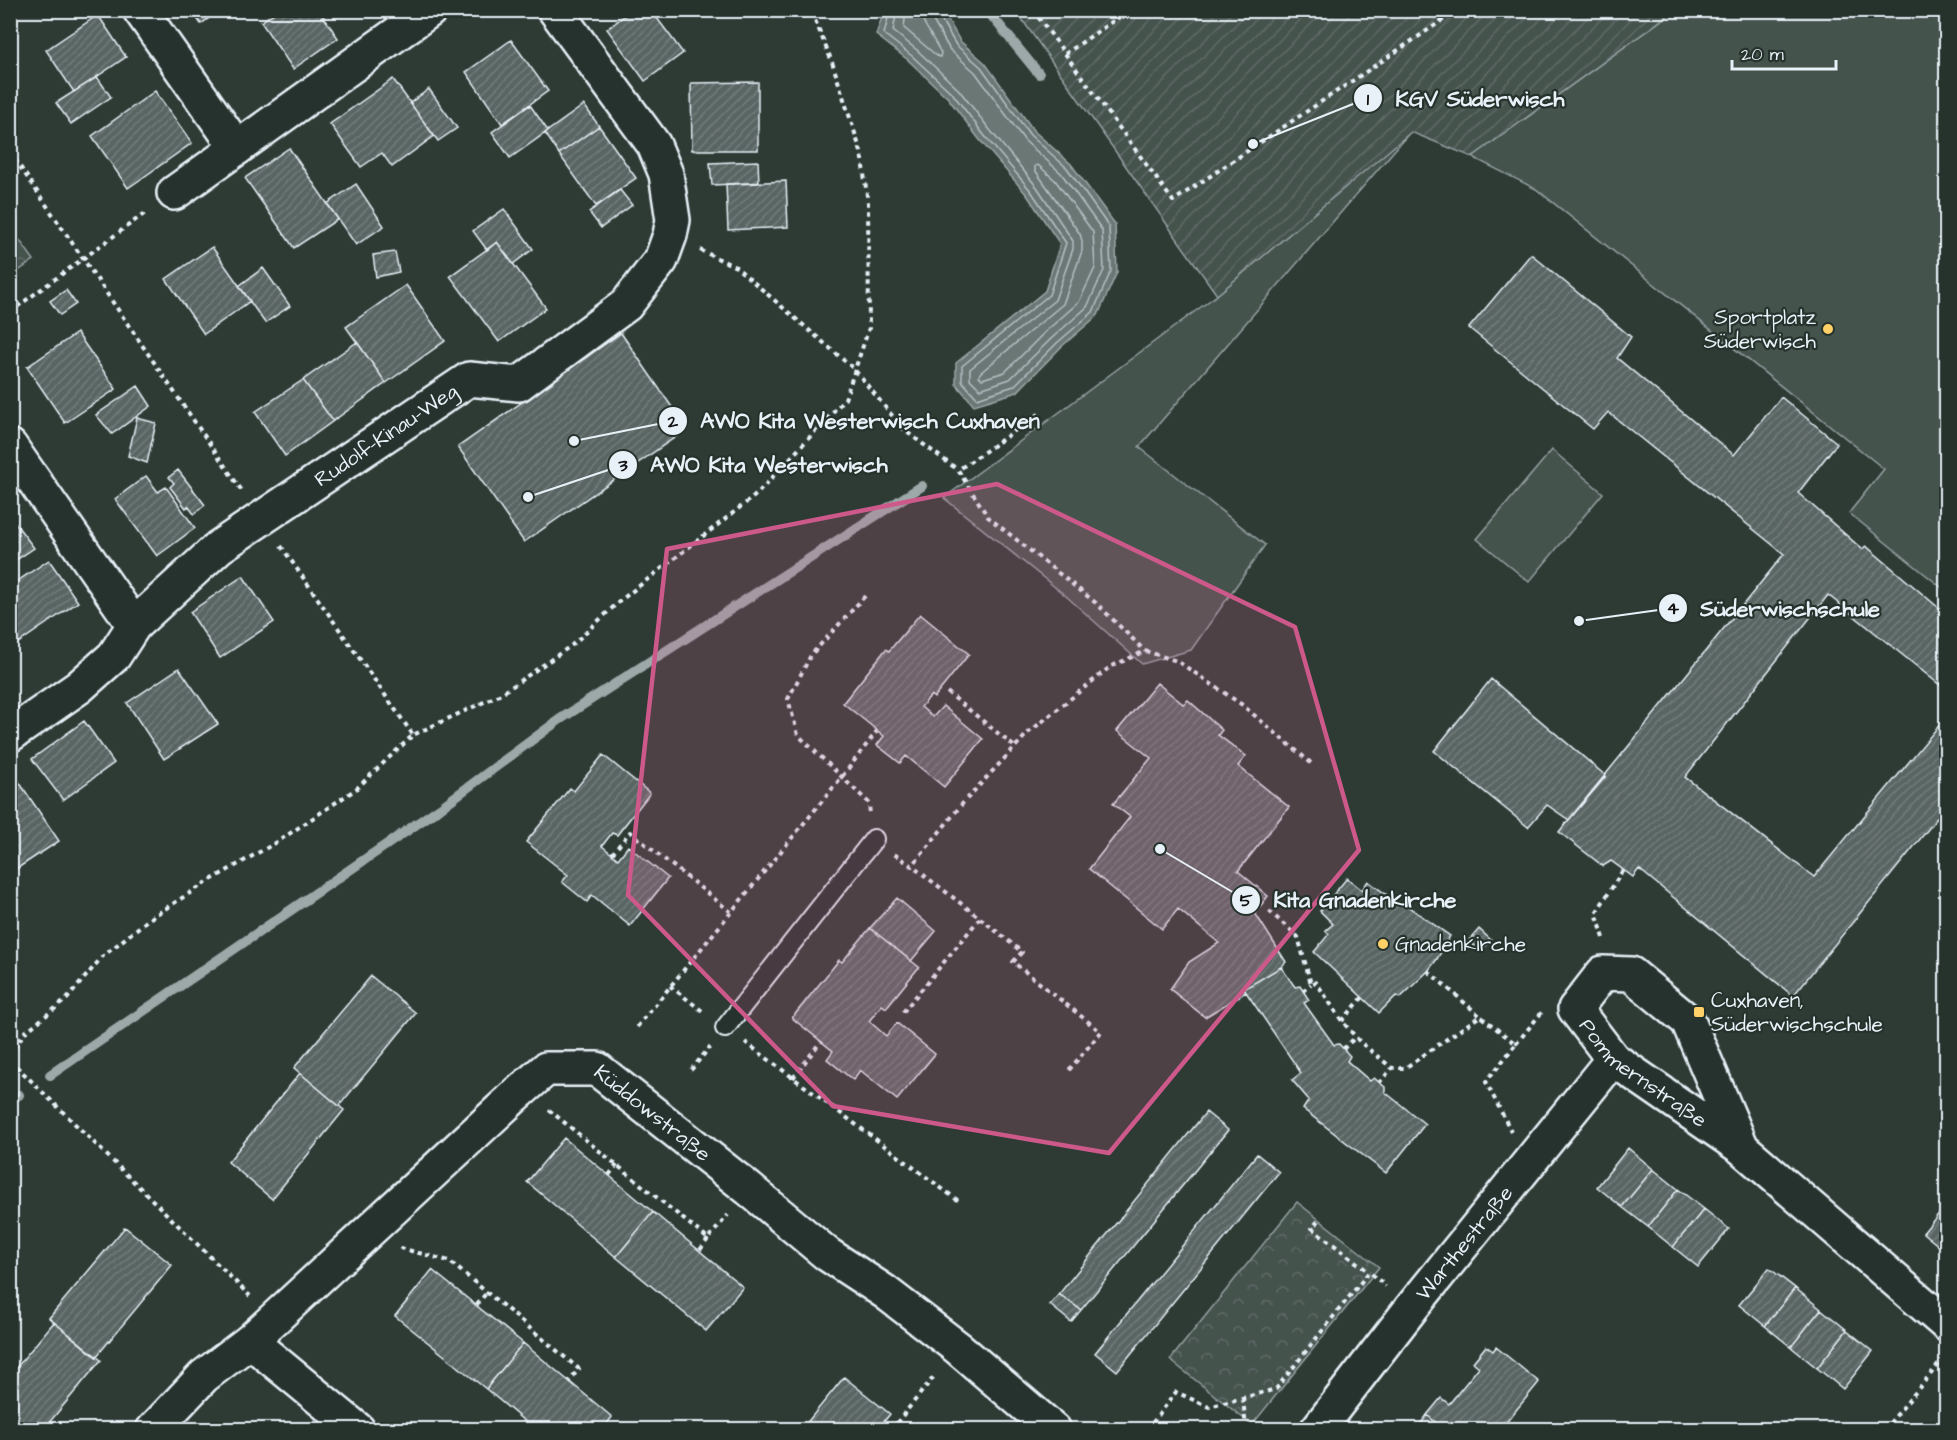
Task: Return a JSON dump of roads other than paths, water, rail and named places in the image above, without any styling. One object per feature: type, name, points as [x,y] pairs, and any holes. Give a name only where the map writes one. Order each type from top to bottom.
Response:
[{"type":"street","points":[[140,10],[237,148]]},
{"type":"street","points":[[174,193],[430,10]]},
{"type":"street","name":"Rudolf-Kinau-Weg","points":[[10,735],[79,687],[114,656],[134,625],[219,547],[470,379],[519,384],[627,305],[661,260],[673,220],[666,174],[654,145],[555,10]]},
{"type":"street","points":[[10,446],[134,625]]},
{"type":"street","name":"Pommernstraße","points":[[1742,1148],[1688,1021],[1631,974],[1603,973],[1575,1009],[1613,1059],[1742,1148],[1947,1324]]},
{"type":"street","name":"Warthestraße","points":[[1317,1430],[1413,1306],[1613,1059]]},
{"type":"street","name":"Küddowstraße","points":[[153,1430],[204,1376],[250,1341],[515,1095],[546,1069],[597,1069],[827,1254],[885,1292],[958,1348],[1054,1430]]},
{"type":"street","points":[[250,1341],[358,1430]]},
{"type":"lane","points":[[725,1028],[874,839]]},
{"type":"water","points":[[884,11],[943,11],[960,41],[985,63],[1034,131],[1071,164],[1115,224],[1117,272],[1098,315],[1061,347],[1017,392],[974,405],[956,384],[956,363],[1045,291],[1060,244],[1027,195],[979,139],[948,98],[908,60],[876,35]]},
{"type":"waterway","points":[[987,10],[1039,74]]},
{"type":"waterway","points":[[50,1075],[440,808],[559,720],[922,486]]},
{"type":"waterway","points":[[10,1100],[19,1095]]},
{"type":"place","name":"KGV Süderwisch","points":[[1253,144]]},
{"type":"place","name":"Sportplatz Süderwisch","points":[[1828,329]]},
{"type":"place","name":"AWO Kita Westerwisch Cuxhaven","points":[[574,441]]},
{"type":"place","name":"AWO Kita Westerwisch","points":[[528,497]]},
{"type":"place","name":"Süderwischschule","points":[[1579,621]]},
{"type":"place","name":"Kita Gnadenkirche","points":[[1160,849]]},
{"type":"place","name":"Gnadenkirche","points":[[1383,944]]},
{"type":"place","name":"Cuxhaven, Süderwischschule","points":[[1699,1012]]}]
